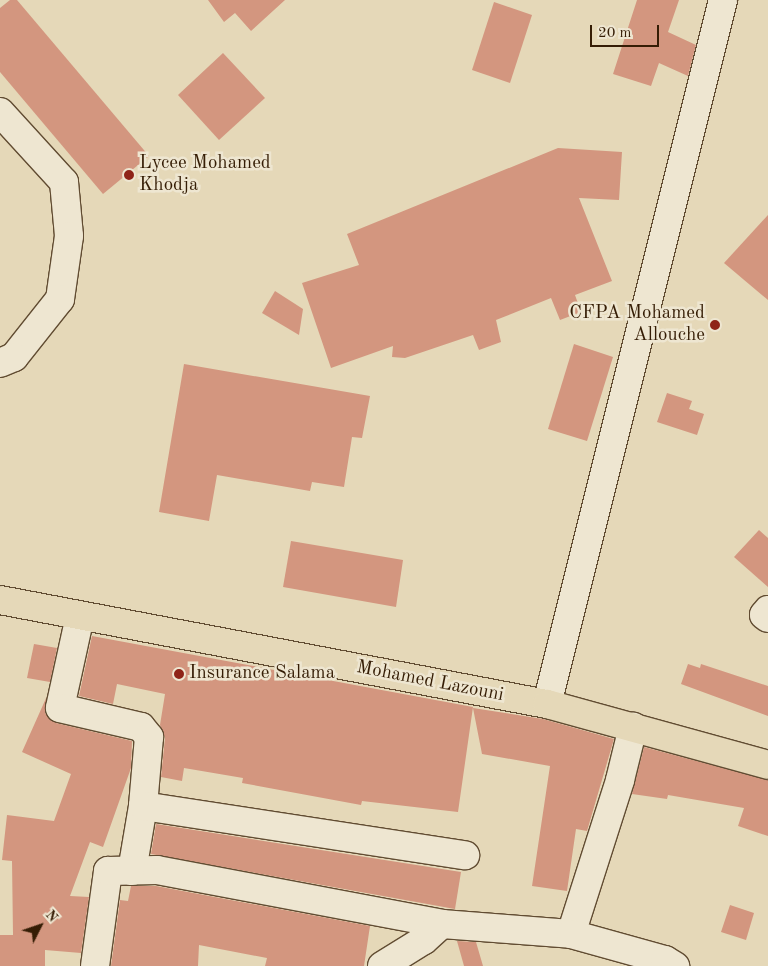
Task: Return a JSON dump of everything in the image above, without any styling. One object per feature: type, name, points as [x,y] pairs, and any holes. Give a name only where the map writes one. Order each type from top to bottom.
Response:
[{"type":"main road","name":"Mohamed Lazouni","points":[[0,600],[547,704],[768,765]]},
{"type":"street","points":[[547,704],[724,0]]},
{"type":"street","points":[[0,112],[64,182],[69,236],[60,299],[14,357],[0,363]]},
{"type":"street","points":[[768,610],[764,615],[768,618]]},
{"type":"street","points":[[80,616],[60,708],[141,727],[147,731],[143,806],[132,871]]},
{"type":"street","points":[[571,934],[620,780],[633,727]]},
{"type":"street","points":[[143,806],[465,855]]},
{"type":"street","points":[[95,966],[108,871],[157,870],[442,924],[571,934],[665,960],[675,966]]},
{"type":"street","points":[[382,966],[424,940],[442,924]]},
{"type":"building","points":[[10,0],[17,0],[149,156],[103,194],[0,72],[0,8]]},
{"type":"building","points":[[208,0],[285,0],[251,31],[235,13],[224,22]]},
{"type":"building","points":[[637,0],[679,0],[668,32],[696,45],[688,76],[659,63],[651,86],[613,74]]},
{"type":"building","points":[[494,2],[532,15],[510,83],[472,70]]},
{"type":"building","points":[[223,53],[265,98],[219,140],[178,95]]},
{"type":"building","points":[[558,148],[622,152],[619,200],[579,198],[612,281],[575,295],[581,312],[560,320],[551,298],[496,320],[501,342],[479,350],[473,335],[405,358],[392,357],[393,346],[331,368],[302,283],[359,265],[347,234]]},
{"type":"building","points":[[768,215],[768,300],[724,263]]},
{"type":"building","points":[[275,291],[303,309],[299,335],[262,313]]},
{"type":"building","points":[[574,344],[613,357],[587,441],[548,429]]},
{"type":"building","points":[[184,364],[370,396],[362,438],[352,437],[344,487],[312,482],[310,491],[217,475],[209,521],[159,512]]},
{"type":"building","points":[[667,393],[692,401],[689,409],[704,414],[697,435],[657,422]]},
{"type":"building","points":[[759,530],[768,538],[768,587],[734,557]]},
{"type":"building","points":[[291,541],[403,560],[396,607],[283,587]]},
{"type":"building","points":[[92,636],[473,707],[458,812],[362,801],[361,805],[242,783],[243,778],[184,768],[182,781],[161,777],[165,738],[160,725],[165,694],[117,684],[113,704],[79,696]]},
{"type":"building","points":[[34,644],[57,648],[50,682],[27,678]]},
{"type":"building","points":[[688,664],[700,668],[701,664],[768,686],[768,716],[681,684]]},
{"type":"building","points":[[47,696],[45,713],[56,723],[132,741],[131,768],[103,847],[90,842],[70,896],[89,897],[81,953],[45,950],[45,966],[0,966],[0,935],[13,935],[12,861],[2,860],[7,815],[54,821],[71,774],[22,752]]},
{"type":"building","points":[[473,708],[543,719],[614,739],[587,831],[576,829],[567,891],[532,886],[550,766],[482,754]]},
{"type":"building","points":[[644,747],[768,780],[768,836],[738,826],[744,808],[668,795],[667,799],[632,794]]},
{"type":"building","points":[[156,824],[461,872],[455,909],[151,854]]},
{"type":"building","points":[[131,886],[156,886],[370,926],[364,966],[265,966],[267,958],[199,945],[198,966],[111,966],[120,900],[128,901]]},
{"type":"building","points":[[730,905],[754,913],[746,940],[721,932]]},
{"type":"building","points":[[457,941],[476,942],[483,966],[464,966]]},
{"type":"place","name":"Lycee Mohamed Khodja","points":[[129,175]]},
{"type":"place","name":"CFPA Mohamed Allouche","points":[[715,325]]},
{"type":"place","name":"Insurance Salama","points":[[179,674]]}]
